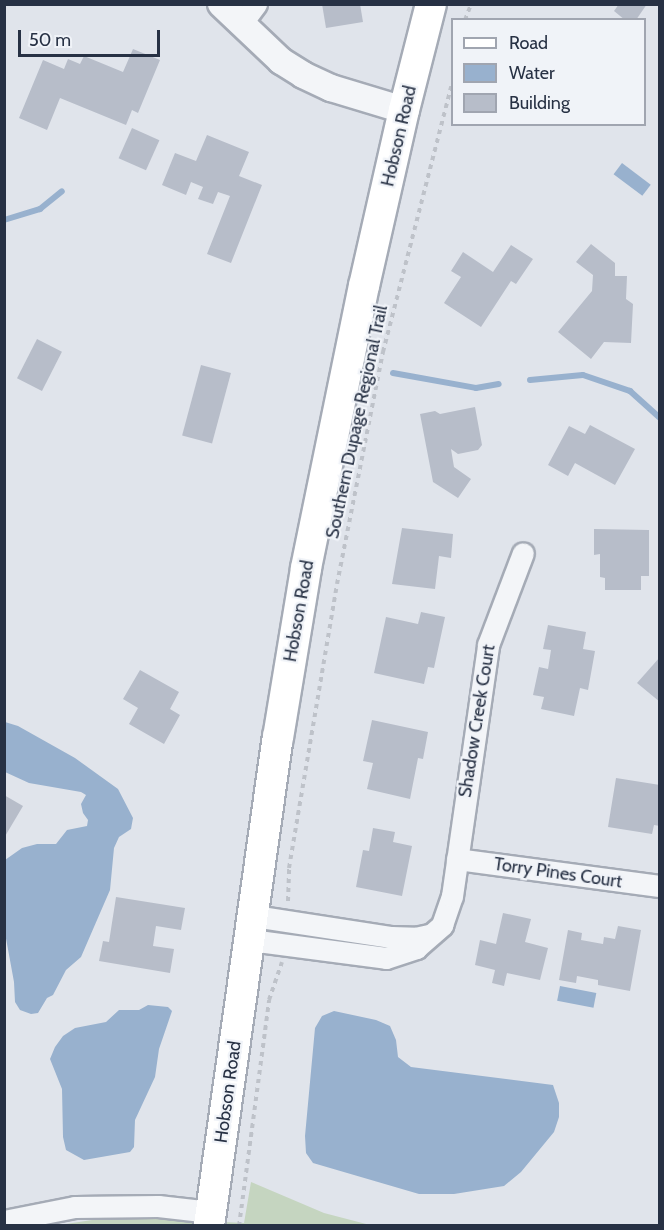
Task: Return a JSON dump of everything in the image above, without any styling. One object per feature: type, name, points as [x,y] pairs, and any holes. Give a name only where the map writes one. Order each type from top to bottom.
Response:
[{"type":"main road","name":"Hobson Road","points":[[210,1219],[278,738],[306,568],[404,110],[431,4]]},
{"type":"street","points":[[221,4],[248,14],[281,61],[303,75],[331,88],[404,110]]},
{"type":"street","name":"Shadow Creek Court","points":[[252,928],[386,958],[416,948],[442,925],[449,912],[488,645],[523,553]]},
{"type":"street","name":"Torry Pines Court","points":[[457,859],[660,886]]},
{"type":"street","points":[[4,1221],[75,1207],[158,1206],[210,1219]]},
{"type":"path","name":"Southern Dupage Regional Trail","points":[[288,908],[289,867],[333,608],[383,352],[451,90]]},
{"type":"path","points":[[239,1226],[269,1000],[283,957]]},
{"type":"path","points":[[239,1178],[246,1180]]},
{"type":"green space","points":[[251,1182],[324,1213],[370,1225],[53,1226],[92,1220],[141,1218],[244,1223]]},
{"type":"water","points":[[622,163],[651,185],[642,196],[614,174]]},
{"type":"water","points":[[5,722],[18,726],[75,758],[118,789],[133,818],[131,829],[119,837],[114,848],[110,890],[81,957],[66,970],[53,995],[47,998],[38,1013],[31,1014],[20,1010],[15,1002],[14,982],[5,933],[5,860],[22,848],[37,844],[56,844],[67,830],[87,826],[88,820],[81,804],[86,795],[81,792],[29,783],[5,772]]},
{"type":"water","points":[[560,986],[596,993],[593,1008],[557,1001]]},
{"type":"water","points":[[148,1005],[168,1007],[172,1011],[159,1049],[155,1077],[135,1120],[134,1147],[130,1152],[84,1160],[66,1150],[63,1137],[62,1089],[50,1059],[63,1036],[75,1028],[106,1022],[119,1010],[139,1010]]},
{"type":"water","points":[[334,1011],[376,1020],[390,1026],[396,1040],[398,1057],[411,1067],[553,1085],[559,1103],[559,1117],[554,1132],[521,1172],[504,1186],[454,1194],[419,1194],[313,1163],[306,1153],[305,1136],[315,1028],[322,1016]]},
{"type":"building","points":[[322,4],[360,4],[363,22],[326,28]]},
{"type":"building","points":[[619,4],[647,4],[637,18],[623,18],[614,11]]},
{"type":"building","points":[[133,49],[160,60],[138,113],[132,110],[126,125],[60,98],[47,130],[19,118],[43,60],[64,69],[68,59],[80,64],[84,56],[123,72]]},
{"type":"building","points":[[132,128],[159,140],[146,170],[119,158]]},
{"type":"building","points":[[207,135],[249,152],[239,176],[262,185],[231,263],[207,254],[230,196],[218,192],[213,204],[198,199],[203,187],[191,182],[186,195],[162,185],[175,153],[196,161]]},
{"type":"building","points":[[591,244],[615,263],[615,276],[627,276],[626,299],[633,304],[631,343],[604,342],[591,359],[558,332],[592,291],[593,275],[576,262]]},
{"type":"building","points":[[511,245],[533,259],[516,284],[511,281],[481,327],[444,303],[461,277],[451,271],[463,252],[493,272]]},
{"type":"building","points":[[37,339],[62,352],[42,391],[17,378]]},
{"type":"building","points":[[201,365],[231,373],[212,444],[182,436]]},
{"type":"building","points":[[475,407],[482,445],[478,450],[458,454],[451,449],[454,467],[471,479],[458,498],[433,482],[420,414],[435,411],[440,414]]},
{"type":"building","points":[[590,425],[635,449],[615,485],[575,463],[568,476],[548,465],[569,426],[585,434]]},
{"type":"building","points":[[402,528],[453,534],[451,558],[439,556],[435,589],[392,584]]},
{"type":"building","points":[[594,529],[649,530],[649,576],[641,576],[641,590],[605,590],[605,578],[600,577],[600,554],[594,555]]},
{"type":"building","points":[[421,612],[445,617],[434,668],[428,667],[424,684],[374,673],[386,617],[418,624]]},
{"type":"building","points":[[548,625],[586,632],[583,649],[595,651],[588,690],[580,688],[574,716],[541,709],[544,697],[533,695],[539,667],[548,669],[551,650],[543,649]]},
{"type":"building","points":[[660,657],[660,702],[637,683]]},
{"type":"building","points":[[140,670],[179,692],[170,709],[180,715],[164,744],[129,724],[138,708],[123,699]]},
{"type":"building","points":[[372,720],[428,732],[423,759],[418,758],[410,799],[367,789],[373,763],[363,761]]},
{"type":"building","points":[[616,778],[660,785],[660,826],[654,825],[652,834],[608,827]]},
{"type":"building","points":[[4,795],[23,806],[4,838]]},
{"type":"building","points":[[373,828],[395,832],[393,842],[412,846],[402,896],[356,887],[363,850],[369,851]]},
{"type":"building","points":[[116,897],[185,908],[181,930],[156,926],[153,946],[174,949],[170,973],[99,961],[103,941],[109,942]]},
{"type":"building","points":[[503,913],[531,919],[525,942],[548,948],[540,980],[507,973],[504,986],[492,983],[495,970],[475,965],[480,940],[496,944]]},
{"type":"building","points":[[618,926],[641,930],[630,991],[598,985],[598,980],[577,976],[576,983],[559,980],[568,930],[582,933],[581,940],[603,944],[604,937],[615,939]]},
{"type":"waterway","points":[[4,220],[40,209],[62,191]]},
{"type":"waterway","points":[[393,373],[476,388],[499,384]]},
{"type":"waterway","points":[[530,380],[583,375],[630,391],[660,418]]}]
